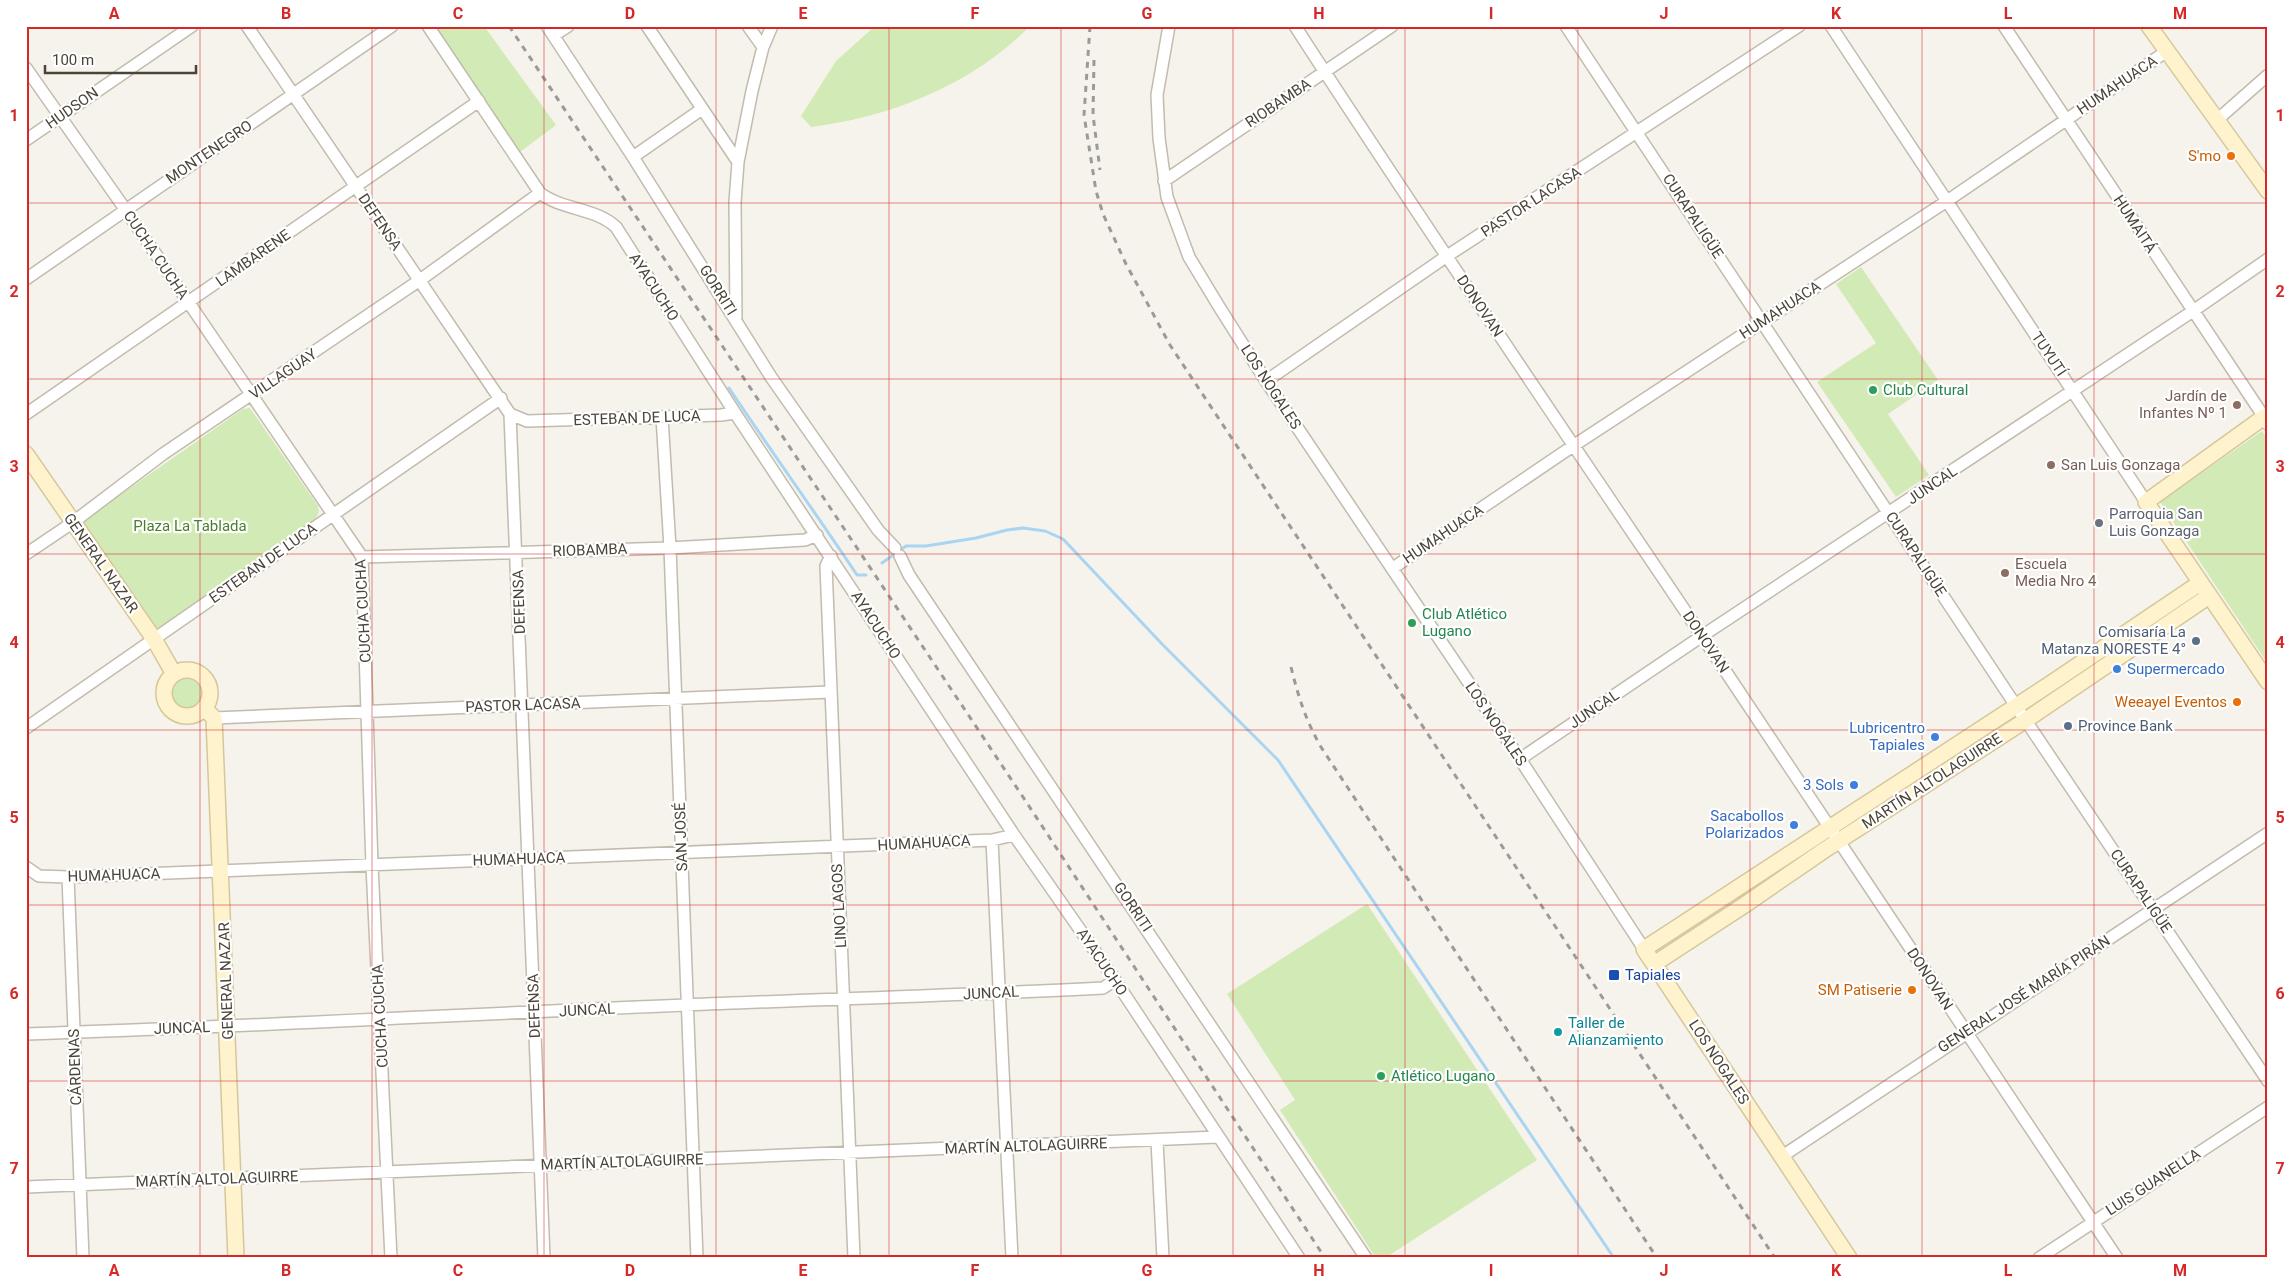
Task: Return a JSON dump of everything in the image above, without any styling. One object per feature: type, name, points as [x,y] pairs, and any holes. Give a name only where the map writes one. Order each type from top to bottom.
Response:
[{"type":"street","name":"HUDSON","points":[[26,140],[192,26]]},
{"type":"street","name":"DEFENSA","points":[[247,26],[501,398],[510,414],[544,1258]]},
{"type":"street","name":"MONTENEGRO","points":[[26,279],[392,26]]},
{"type":"street","name":"AYACUCHO","points":[[428,26],[540,193],[556,202],[603,218],[616,227],[735,413],[1014,835],[1115,980],[1299,1258]]},
{"type":"street","points":[[551,31],[568,26]]},
{"type":"street","points":[[647,26],[738,162]]},
{"type":"street","points":[[748,26],[763,47]]},
{"type":"street","points":[[736,318],[735,202],[738,162],[744,124],[763,47],[772,26]]},
{"type":"street","points":[[1164,180],[1157,95],[1169,26]]},
{"type":"street","name":"DONOVAN","points":[[1294,26],[2117,1258]]},
{"type":"street","name":"RIOBAMBA","points":[[1164,180],[1392,26]]},
{"type":"street","name":"CURAPALIGÜE","points":[[1566,26],[1638,132],[2016,706],[2268,1082]]},
{"type":"street","name":"PASTOR LACASA","points":[[1266,381],[1448,256],[1798,26]]},
{"type":"street","name":"TUYUTÍ","points":[[1831,26],[2146,502],[2268,682]]},
{"type":"street","name":"HUMAITÁ","points":[[2004,26],[2266,419]]},
{"type":"street","points":[[2149,26],[2268,191]]},
{"type":"street","name":"GORRITI","points":[[551,31],[736,318],[771,377],[878,530],[898,552],[909,575],[1366,1258]]},
{"type":"street","name":"HUMAHUACA","points":[[1392,568],[1762,321],[1947,201],[2166,51]]},
{"type":"street","name":"CUCHA CUCHA","points":[[26,68],[253,395],[362,557],[372,866],[391,1258]]},
{"type":"street","points":[[2217,120],[2268,75]]},
{"type":"street","name":"LAMBARENE","points":[[26,414],[479,101]]},
{"type":"street","points":[[633,157],[702,109]]},
{"type":"street","name":"LOS NOGALES","points":[[1164,180],[1167,197],[1176,224],[1190,257],[1266,381],[1520,759],[1849,1258]]},
{"type":"street","name":"VILLAGUAY","points":[[26,554],[72,523],[163,454],[253,395],[420,280],[540,193]]},
{"type":"street","name":"JUNCAL","points":[[1520,759],[1702,636],[2193,312],[2268,259]]},
{"type":"street","name":"ESTEBAN DE LUCA","points":[[26,728],[501,398]]},
{"type":"street","name":"ESTEBAN DE LUCA","points":[[510,414],[527,421],[721,416],[735,413]]},
{"type":"street","name":"SAN JOSÉ","points":[[662,417],[670,548],[697,1258]]},
{"type":"street","points":[[2146,502],[2266,419]]},
{"type":"street","name":"GENERAL NAZAR","points":[[26,454],[154,639],[174,674]]},
{"type":"street","name":"RIOBAMBA","points":[[362,557],[670,548],[804,540],[817,535]]},
{"type":"street","name":"LINO LAGOS","points":[[830,556],[826,566],[830,692],[854,1258]]},
{"type":"street","name":"MARTÍN ALTOLAGUIRRE","points":[[1654,964],[2016,706],[2200,583]]},
{"type":"street","name":"MARTÍN ALTOLAGUIRRE","points":[[1644,949],[2026,720],[2209,596]]},
{"type":"street","points":[[191,671],[205,679],[210,694],[209,713],[185,716],[171,711],[164,698],[163,691],[165,684],[174,674],[191,671]]},
{"type":"street","name":"PASTOR LACASA","points":[[209,713],[367,711],[676,700],[830,692]]},
{"type":"street","name":"GENERAL NAZAR","points":[[209,713],[222,871],[236,1258]]},
{"type":"street","name":"GENERAL JOSÉ MARÍA PIRÁN","points":[[1781,1157],[2268,833]]},
{"type":"street","name":"HUMAHUACA","points":[[26,867],[40,876],[68,877],[837,847],[992,840],[1014,835]]},
{"type":"street","points":[[992,840],[1012,1258]]},
{"type":"street","name":"CÁRDENAS","points":[[68,877],[83,1258]]},
{"type":"street","name":"JUNCAL","points":[[26,1034],[228,1027],[687,1005],[1103,988],[1115,980]]},
{"type":"street","name":"LUIS GUANELLA","points":[[2039,1258],[2268,1107]]},
{"type":"street","name":"MARTÍN ALTOLAGUIRRE","points":[[26,1187],[1157,1141],[1217,1136]]},
{"type":"street","points":[[1157,1141],[1163,1258]]},
{"type":"green space","points":[[434,26],[484,26],[556,125],[520,152]]},
{"type":"green space","points":[[875,26],[1030,26],[983,65],[929,95],[871,115],[811,127],[801,116],[836,61]]},
{"type":"green space","name":"Club Cultural","points":[[1861,267],[1938,380],[1888,414],[1929,475],[1896,497],[1817,382],[1876,343],[1836,284]]},
{"type":"green space","name":"Plaza La Tablada","points":[[250,408],[318,506],[319,512],[316,518],[159,628],[154,627],[85,530],[84,523],[87,518],[243,409]]},
{"type":"green space","points":[[2262,431],[2268,440],[2268,664],[2160,502]]},
{"type":"green space","points":[[186,674],[199,680],[205,693],[199,706],[186,712],[173,706],[167,693],[173,680]]},
{"type":"green space","name":"Atlético Lugano","points":[[1367,904],[1537,1160],[1385,1258],[1376,1258],[1280,1110],[1295,1100],[1227,994]]},
{"type":"waterway","points":[[729,388],[857,575],[866,575]]},
{"type":"waterway","points":[[882,563],[906,546],[926,546],[976,538],[1007,530],[1023,528],[1045,531],[1063,539],[1162,644],[1278,760],[1614,1258]]},
{"type":"railway","points":[[509,26],[1025,800],[1325,1258]]},
{"type":"railway","points":[[1090,26],[1084,115],[1096,191],[1103,214],[1126,264],[1170,345],[1775,1258]]},
{"type":"railway","points":[[1094,60],[1093,115],[1100,170]]},
{"type":"railway","points":[[1291,667],[1303,708],[1321,747],[1657,1258]]},
{"type":"place","name":"S'mo","points":[[2231,156]]},
{"type":"place","name":"Club Cultural","points":[[1873,390]]},
{"type":"place","name":"Jardín de Infantes Nº 1","points":[[2237,405]]},
{"type":"place","name":"San Luis Gonzaga","points":[[2051,465]]},
{"type":"place","name":"Parroquia San Luis Gonzaga","points":[[2099,523]]},
{"type":"place","name":"Escuela Media Nro 4","points":[[2005,573]]},
{"type":"place","name":"Club Atlético Lugano","points":[[1412,623]]},
{"type":"place","name":"Comisaría La Matanza NORESTE 4°","points":[[2196,641]]},
{"type":"place","name":"Supermercado","points":[[2117,669]]},
{"type":"place","name":"Weeayel Eventos","points":[[2237,702]]},
{"type":"place","name":"Province Bank","points":[[2068,726]]},
{"type":"place","name":"Lubricentro Tapiales","points":[[1935,737]]},
{"type":"place","name":"3 Sols","points":[[1854,785]]},
{"type":"place","name":"Sacabollos Polarizados","points":[[1794,825]]},
{"type":"place","name":"Tapiales","points":[[1614,975]]},
{"type":"place","name":"SM Patiserie","points":[[1912,990]]},
{"type":"place","name":"Taller de Alianzamiento","points":[[1558,1032]]},
{"type":"place","name":"Atlético Lugano","points":[[1381,1076]]}]
